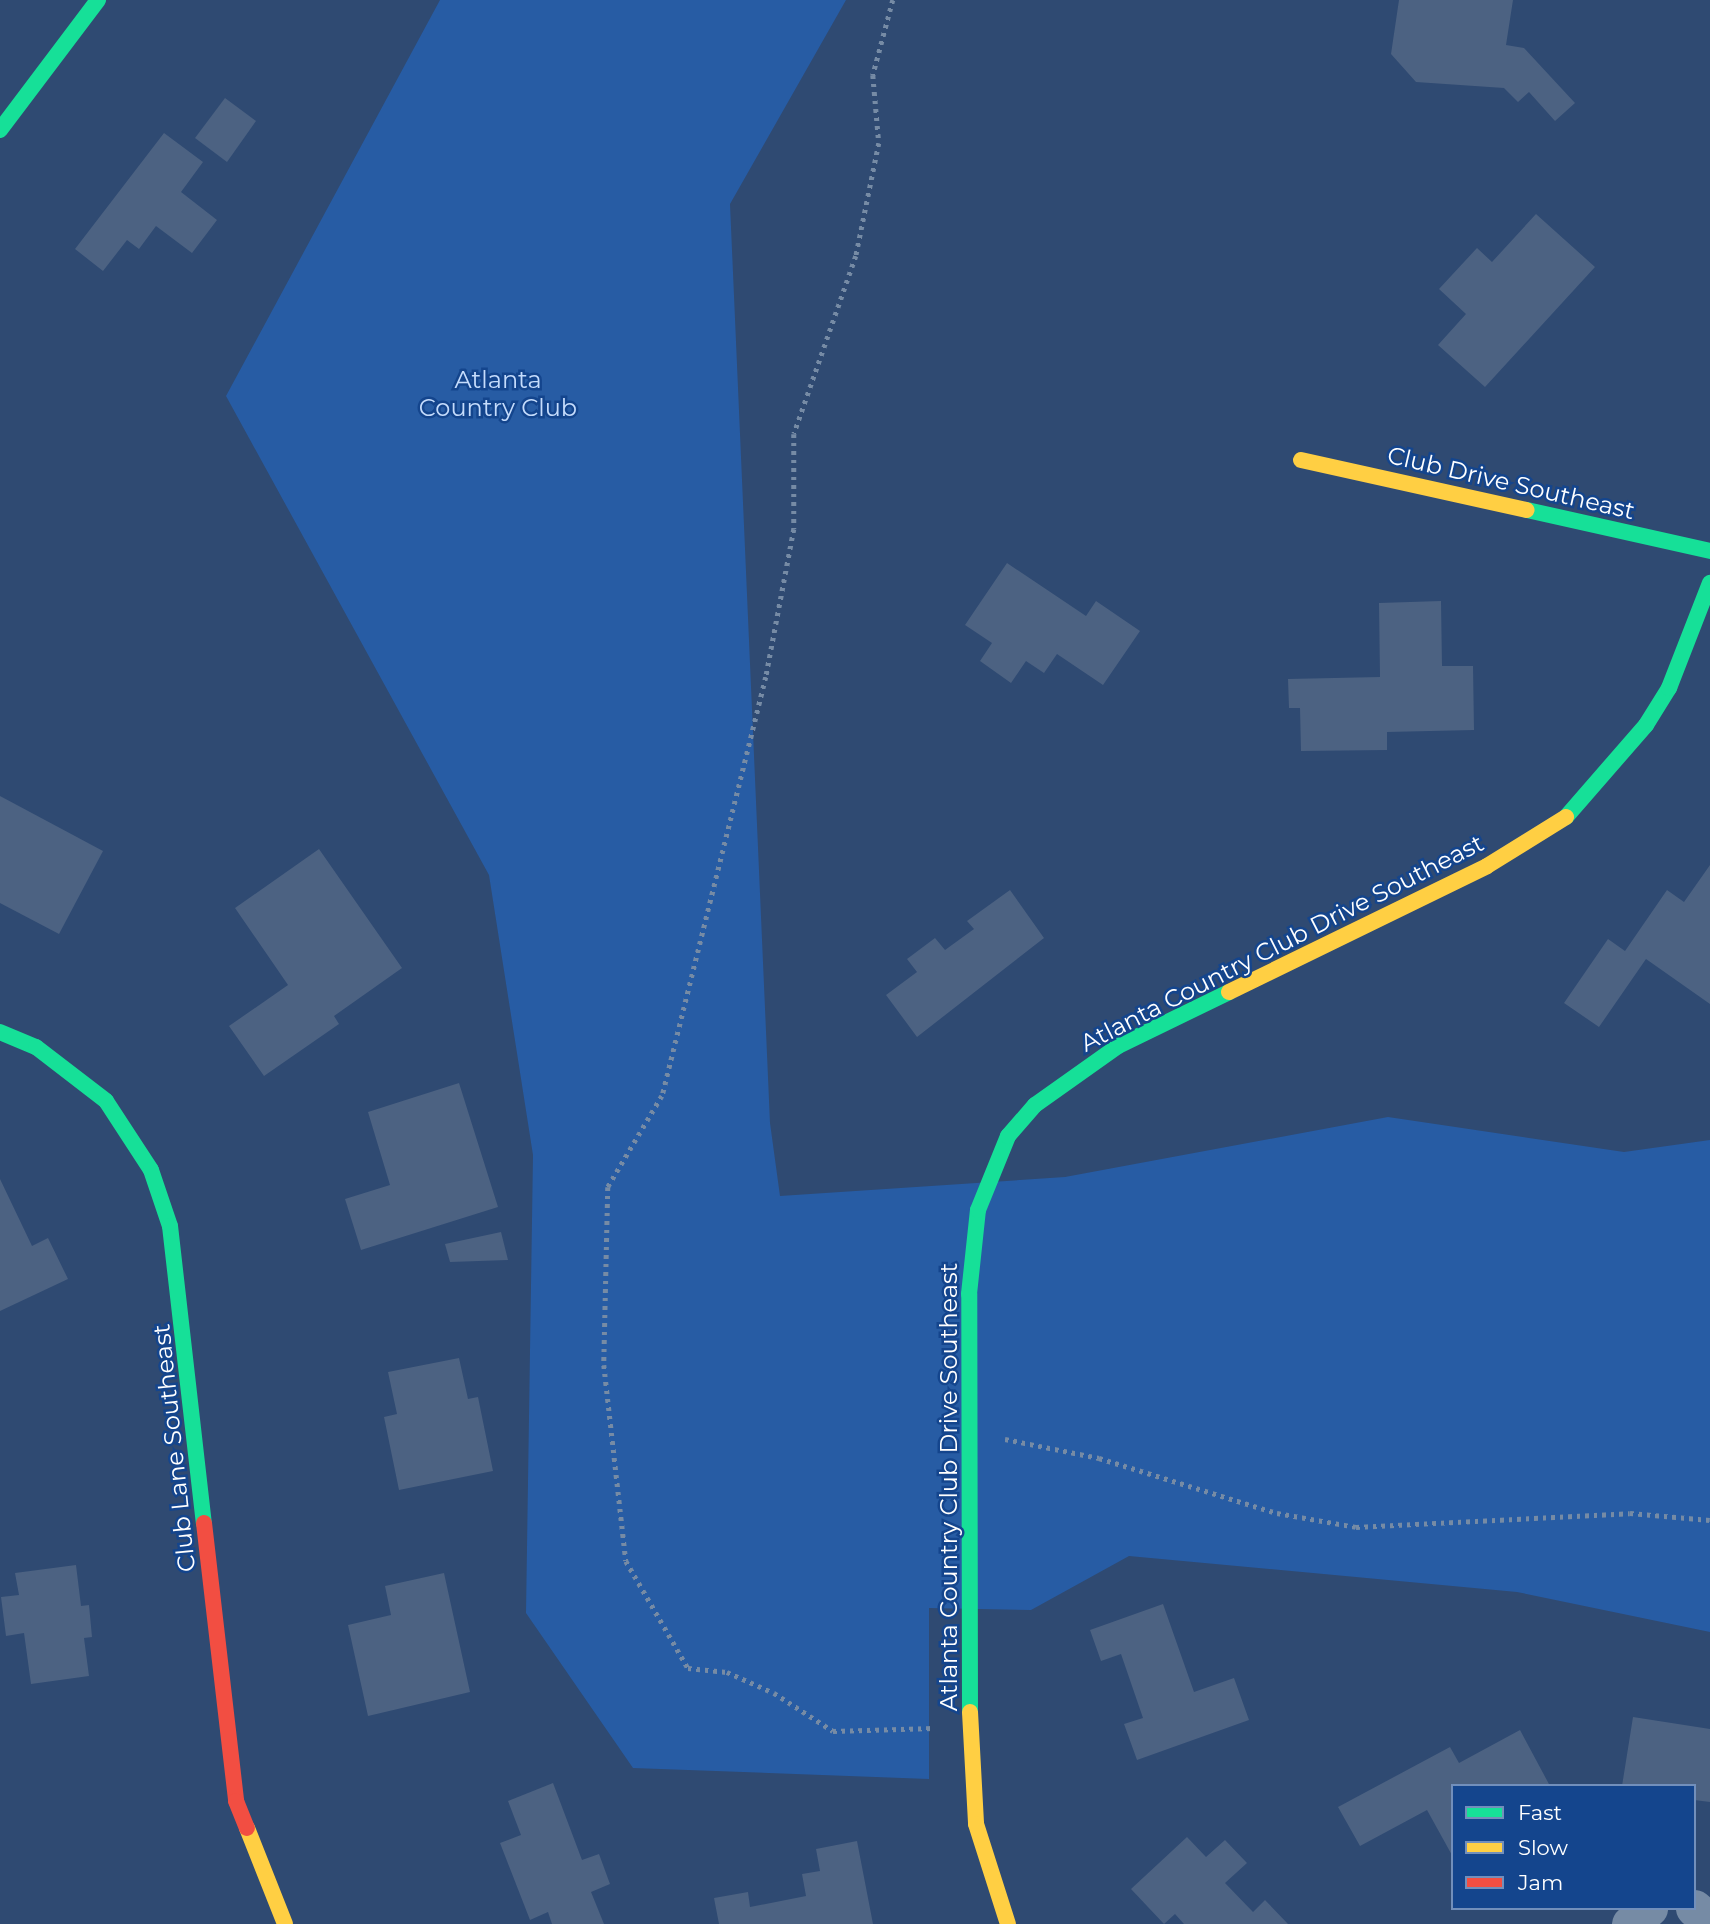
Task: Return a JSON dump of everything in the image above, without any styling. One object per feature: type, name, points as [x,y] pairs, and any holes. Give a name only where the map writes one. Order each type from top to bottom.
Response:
[{"type":"street","points":[[0,130],[98,0]]},
{"type":"street","name":"Club Drive Southeast","points":[[1301,460],[1710,551]]},
{"type":"street","name":"Atlanta Country Club Drive Southeast","points":[[1008,1924],[976,1824],[970,1726],[969,1294],[978,1210],[1008,1136],[1035,1105],[1118,1046],[1488,866],[1565,818],[1646,725],[1669,688],[1710,583]]},
{"type":"street","name":"Club Lane Southeast","points":[[0,1032],[36,1047],[106,1101],[151,1170],[170,1226],[236,1801],[285,1924]]},
{"type":"street","points":[[1630,1924],[1647,1910]]},
{"type":"street","points":[[1696,1910],[1710,1921]]},
{"type":"path","points":[[893,0],[873,75],[879,143],[856,256],[794,434],[794,529],[766,677],[662,1096],[608,1187],[604,1365],[625,1561],[688,1668],[739,1677],[834,1731],[970,1726]]},
{"type":"path","points":[[999,1437],[1099,1458],[1277,1513],[1356,1527],[1630,1513],[1710,1520]]},
{"type":"green space","name":"Atlanta Country Club","points":[[440,0],[846,0],[730,204],[770,1123],[780,1196],[1065,1177],[1388,1117],[1624,1152],[1710,1140],[1710,1632],[1517,1592],[1129,1556],[1031,1610],[929,1608],[929,1779],[633,1768],[526,1613],[533,1155],[489,875],[226,396]]},
{"type":"building","points":[[1399,0],[1513,0],[1506,45],[1524,48],[1575,103],[1555,121],[1529,92],[1518,102],[1504,88],[1416,82],[1391,54]]},
{"type":"building","points":[[225,98],[256,121],[227,162],[195,138]]},
{"type":"building","points":[[164,133],[203,162],[181,192],[217,220],[192,253],[156,226],[139,249],[127,240],[103,271],[75,249]]},
{"type":"building","points":[[1536,214],[1595,267],[1485,387],[1438,345],[1466,314],[1439,289],[1477,248],[1492,262]]},
{"type":"building","points":[[1007,563],[1086,616],[1096,601],[1140,631],[1103,685],[1057,654],[1044,673],[1026,661],[1011,683],[980,661],[992,643],[965,625]]},
{"type":"building","points":[[1441,601],[1442,666],[1473,666],[1474,730],[1387,732],[1387,750],[1301,751],[1300,708],[1289,708],[1288,679],[1380,677],[1379,603]]},
{"type":"building","points":[[0,796],[103,851],[59,934],[0,903]]},
{"type":"building","points":[[319,849],[402,968],[334,1016],[339,1024],[264,1076],[229,1026],[288,985],[235,908]]},
{"type":"building","points":[[1710,865],[1710,1004],[1646,959],[1599,1027],[1564,1003],[1608,939],[1625,951],[1667,890],[1684,902]]},
{"type":"building","points":[[1010,890],[1044,938],[917,1037],[886,995],[917,972],[907,959],[935,938],[945,950],[974,929],[967,921]]},
{"type":"building","points":[[459,1083],[498,1207],[361,1250],[345,1199],[390,1185],[368,1112]]},
{"type":"building","points":[[0,1179],[32,1246],[48,1238],[68,1279],[0,1311]]},
{"type":"building","points":[[501,1232],[508,1260],[450,1262],[445,1244]]},
{"type":"building","points":[[459,1358],[468,1399],[478,1397],[493,1471],[399,1490],[384,1417],[397,1414],[388,1372]]},
{"type":"building","points":[[76,1565],[81,1606],[89,1605],[92,1637],[84,1638],[89,1676],[31,1684],[24,1633],[6,1636],[1,1597],[19,1595],[15,1573]]},
{"type":"building","points":[[444,1573],[470,1692],[368,1716],[348,1625],[391,1615],[385,1586]]},
{"type":"building","points":[[1163,1604],[1194,1692],[1234,1678],[1249,1720],[1137,1760],[1124,1724],[1143,1718],[1121,1654],[1101,1661],[1090,1630]]},
{"type":"building","points":[[1633,1717],[1710,1729],[1710,1802],[1696,1800],[1696,1784],[1622,1784]]},
{"type":"building","points":[[1520,1730],[1549,1784],[1451,1784],[1451,1853],[1427,1810],[1360,1846],[1338,1807],[1450,1747],[1459,1763]]},
{"type":"building","points":[[553,1783],[582,1860],[599,1854],[610,1884],[591,1892],[604,1924],[552,1924],[548,1912],[530,1920],[500,1843],[521,1835],[508,1801]]},
{"type":"building","points":[[1187,1837],[1206,1857],[1225,1840],[1247,1863],[1225,1883],[1253,1912],[1265,1900],[1288,1924],[1184,1924],[1175,1914],[1164,1924],[1131,1889]]},
{"type":"building","points":[[857,1841],[873,1924],[719,1924],[714,1898],[748,1892],[750,1907],[806,1896],[802,1874],[820,1871],[816,1849]]},
{"type":"traffic: fast","points":[[0,130],[98,0]]},
{"type":"traffic: fast","points":[[1527,510],[1710,551]]},
{"type":"traffic: fast","points":[[1566,817],[1646,725],[1669,688],[1710,583]]},
{"type":"traffic: fast","points":[[970,1712],[969,1294],[978,1210],[1008,1136],[1035,1105],[1118,1046],[1229,992]]},
{"type":"traffic: fast","points":[[0,1032],[36,1047],[106,1101],[151,1170],[170,1226],[204,1523]]},
{"type":"traffic: slow","points":[[1301,460],[1527,510]]},
{"type":"traffic: slow","points":[[1229,992],[1487,866],[1566,817]]},
{"type":"traffic: slow","points":[[970,1712],[976,1824],[1008,1924]]},
{"type":"traffic: slow","points":[[247,1828],[285,1924]]},
{"type":"traffic: jam","points":[[204,1523],[236,1801],[247,1828]]}]
